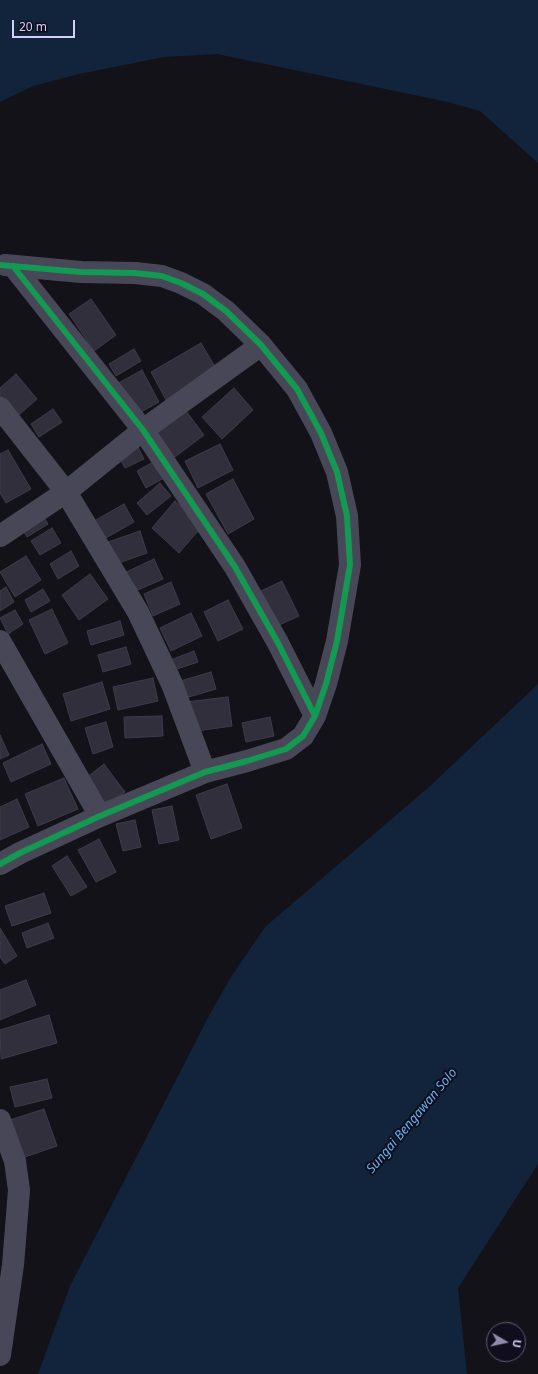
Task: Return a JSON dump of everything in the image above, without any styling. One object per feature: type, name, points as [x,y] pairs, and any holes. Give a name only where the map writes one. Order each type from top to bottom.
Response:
[{"type":"street","points":[[0,864],[20,852],[100,816],[205,772],[286,749],[303,736],[315,716],[326,684],[337,641],[350,565],[347,516],[337,472],[321,432],[297,389],[261,345],[226,311],[203,294],[181,283],[162,276],[135,273],[81,272],[7,265]]},
{"type":"street","points":[[7,265],[143,430],[235,567],[278,643],[315,716]]},
{"type":"street","points":[[0,536],[66,492],[143,430],[261,345]]},
{"type":"street","points":[[0,408],[66,492],[138,612],[172,684],[205,772]]},
{"type":"street","points":[[0,641],[100,816]]},
{"type":"street","points":[[0,1120],[15,1161],[19,1190],[13,1265],[0,1355]]},
{"type":"water","points":[[0,0],[538,0],[538,163],[480,111],[448,102],[217,54],[164,57],[79,74],[33,86],[0,102]]},
{"type":"water","name":"Sungai Bengawan Solo","points":[[538,684],[538,1164],[458,1288],[467,1374],[38,1374],[70,1286],[211,1012],[231,977],[265,927],[429,787]]},
{"type":"building","points":[[91,299],[116,335],[94,351],[69,314]]},
{"type":"building","points":[[201,343],[217,370],[166,400],[151,372]]},
{"type":"building","points":[[134,349],[141,361],[116,376],[109,364]]},
{"type":"building","points":[[142,370],[159,402],[132,417],[115,385]]},
{"type":"building","points":[[16,374],[37,399],[12,421],[0,408],[0,388]]},
{"type":"building","points":[[234,388],[253,410],[222,439],[202,417]]},
{"type":"building","points":[[53,409],[62,422],[39,437],[31,424]]},
{"type":"building","points":[[186,411],[204,435],[175,457],[157,433]]},
{"type":"building","points":[[135,441],[144,459],[125,468],[116,451]]},
{"type":"building","points":[[220,444],[233,470],[198,488],[185,461]]},
{"type":"building","points":[[8,450],[31,489],[6,503],[0,493],[0,454]]},
{"type":"building","points":[[155,461],[164,478],[146,488],[137,471]]},
{"type":"building","points":[[233,479],[254,519],[228,534],[206,494]]},
{"type":"building","points":[[160,483],[171,496],[147,515],[137,503]]},
{"type":"building","points":[[175,501],[203,525],[179,553],[152,528]]},
{"type":"building","points":[[124,504],[134,522],[104,539],[94,521]]},
{"type":"building","points":[[39,509],[48,524],[27,537],[18,522]]},
{"type":"building","points":[[52,528],[61,543],[40,555],[31,541]]},
{"type":"building","points":[[140,531],[147,553],[116,564],[108,542]]},
{"type":"building","points":[[71,551],[79,566],[58,579],[50,564]]},
{"type":"building","points":[[26,556],[41,580],[15,597],[0,572]]},
{"type":"building","points":[[154,559],[163,579],[131,593],[122,574]]},
{"type":"building","points":[[90,574],[108,599],[79,620],[62,595]]},
{"type":"building","points":[[282,581],[299,616],[277,626],[261,591]]},
{"type":"building","points":[[171,582],[180,604],[153,616],[144,594]]},
{"type":"building","points":[[6,587],[14,602],[0,611],[0,591]]},
{"type":"building","points":[[43,589],[50,601],[31,612],[25,600]]},
{"type":"building","points":[[228,600],[243,629],[218,641],[204,612]]},
{"type":"building","points":[[52,609],[68,643],[45,654],[29,620]]},
{"type":"building","points":[[15,610],[23,624],[8,634],[0,618]]},
{"type":"building","points":[[191,613],[202,636],[171,651],[160,628]]},
{"type":"building","points":[[120,621],[124,635],[91,645],[87,631]]},
{"type":"building","points":[[126,647],[131,664],[103,672],[98,655]]},
{"type":"building","points":[[194,651],[198,662],[171,671],[168,661]]},
{"type":"building","points":[[211,672],[216,689],[175,701],[170,684]]},
{"type":"building","points":[[153,678],[158,701],[118,710],[113,687]]},
{"type":"building","points":[[102,682],[110,709],[71,721],[63,694]]},
{"type":"building","points":[[228,697],[232,726],[190,732],[186,702]]},
{"type":"building","points":[[162,716],[163,736],[125,738],[124,717]]},
{"type":"building","points":[[270,717],[274,736],[246,742],[242,723]]},
{"type":"building","points":[[106,722],[113,747],[93,754],[85,728]]},
{"type":"building","points":[[0,735],[9,755],[0,759]]},
{"type":"building","points":[[42,744],[51,764],[11,782],[3,763]]},
{"type":"building","points":[[104,764],[125,792],[101,810],[81,782]]},
{"type":"building","points":[[64,778],[78,809],[38,826],[25,794]]},
{"type":"building","points":[[227,784],[242,828],[211,839],[196,795]]},
{"type":"building","points":[[17,799],[29,827],[0,840],[0,807]]},
{"type":"building","points":[[172,806],[179,840],[159,844],[152,810]]},
{"type":"building","points":[[135,820],[141,847],[123,851],[116,824]]},
{"type":"building","points":[[99,839],[116,872],[96,882],[78,850]]},
{"type":"building","points":[[67,856],[87,887],[71,896],[52,866]]},
{"type":"building","points":[[44,893],[51,913],[12,926],[5,906]]},
{"type":"building","points":[[48,923],[54,938],[27,948],[22,933]]},
{"type":"building","points":[[0,928],[17,956],[5,964],[0,957]]},
{"type":"building","points":[[26,980],[36,1005],[0,1020],[0,990]]},
{"type":"building","points":[[49,1015],[57,1043],[1,1059],[0,1030]]},
{"type":"building","points":[[47,1079],[52,1098],[15,1107],[10,1087]]},
{"type":"building","points":[[44,1109],[57,1146],[22,1158],[10,1120]]},
{"type":"cycle path","points":[[0,265],[81,272],[135,273],[162,276],[181,283],[203,294],[226,311],[261,345],[297,389],[321,433],[337,472],[347,516],[350,565],[337,641],[326,684],[315,716]]},
{"type":"cycle path","points":[[0,864],[20,853],[100,816],[205,772],[286,749],[303,736],[315,716],[278,643],[235,567],[143,430],[13,266]]}]
